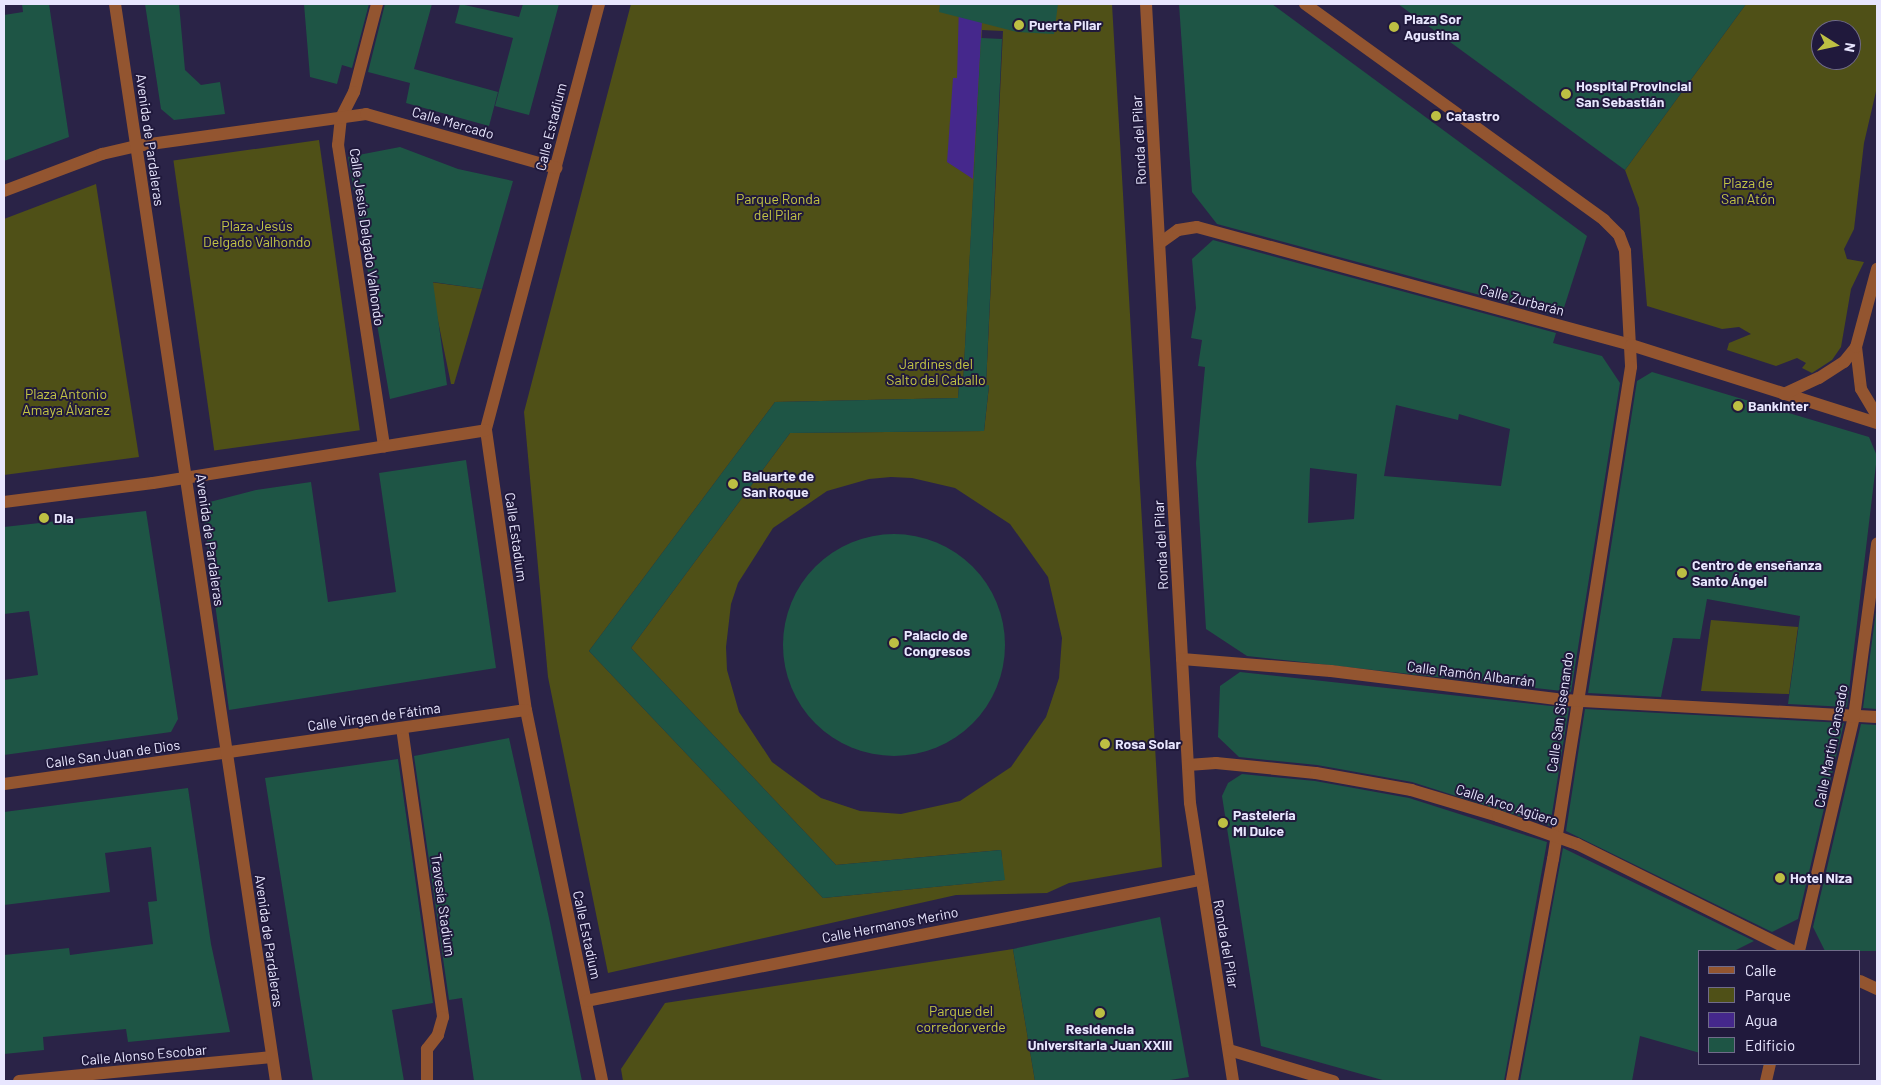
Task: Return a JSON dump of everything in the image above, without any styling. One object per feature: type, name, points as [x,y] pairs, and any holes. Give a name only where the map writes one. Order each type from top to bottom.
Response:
[{"type":"street","name":"Avenida de Pardaleras","points":[[114,4],[276,1081]]},
{"type":"street","points":[[4,191],[102,154],[136,146],[341,117],[354,92],[377,4]]},
{"type":"street","name":"Calle Estadium","points":[[599,4],[486,430],[526,710],[602,1081]]},
{"type":"street","name":"Ronda del Pilar","points":[[1146,4],[1188,765],[1200,880],[1233,1081]]},
{"type":"street","name":"Calle San Sisenando","points":[[1305,4],[1614,228],[1625,252],[1631,345],[1578,701],[1512,1081]]},
{"type":"street","name":"Calle Mercado","points":[[341,117],[366,114],[557,168]]},
{"type":"street","name":"Calle Jesús Delgado Valhondo","points":[[341,117],[338,145],[384,447]]},
{"type":"street","name":"Calle Zurbarán","points":[[1160,243],[1178,230],[1197,227],[1631,345],[1877,423]]},
{"type":"street","points":[[1877,269],[1856,348],[1861,389],[1877,416]]},
{"type":"street","points":[[1784,394],[1820,378],[1844,362],[1856,348]]},
{"type":"street","points":[[4,502],[185,478],[486,430]]},
{"type":"street","name":"Calle Martín Cansado","points":[[1799,950],[1854,717],[1877,544]]},
{"type":"street","name":"Calle Ramón Albarrán","points":[[1182,659],[1330,672],[1578,701],[1877,718]]},
{"type":"street","name":"Calle Virgen de Fátima","points":[[226,754],[526,710]]},
{"type":"street","name":"Travesía Stadium","points":[[402,728],[443,1017],[438,1035],[427,1049],[427,1081]]},
{"type":"street","name":"Calle San Juan de Dios","points":[[4,784],[226,754]]},
{"type":"street","name":"Calle Arco Agüero","points":[[1188,765],[1225,764],[1386,785],[1556,836],[1791,950]]},
{"type":"street","name":"Calle Hermanos Merino","points":[[586,1001],[1200,880]]},
{"type":"street","points":[[1861,981],[1877,989]]},
{"type":"street","points":[[1229,1050],[1334,1081]]},
{"type":"street","name":"Calle Alonso Escobar","points":[[18,1081],[104,1077],[272,1057]]},
{"type":"street","points":[[1766,1081],[1770,1065]]},
{"type":"green space","name":"Parque Ronda del Pilar","points":[[631,4],[1112,4],[1162,867],[1069,883],[1047,893],[956,895],[608,973],[548,677],[524,412]],"holes":[[[982,30],[1003,31],[986,385],[989,386],[984,431],[790,433],[631,648],[836,865],[1001,850],[1004,880],[823,898],[589,651],[775,402],[958,398],[959,385],[963,385]],[[912,478],[955,488],[1010,524],[1048,577],[1062,638],[1059,678],[1046,717],[1011,767],[960,801],[901,814],[860,811],[821,798],[772,762],[739,712],[727,670],[726,647],[731,604],[738,583],[773,528],[827,491],[869,479]]]},
{"type":"green space","name":"Plaza de San Atón","points":[[1746,4],[1877,4],[1877,87],[1864,143],[1854,229],[1844,249],[1847,259],[1864,262],[1851,289],[1841,347],[1832,360],[1812,373],[1802,368],[1806,363],[1797,358],[1776,366],[1727,350],[1729,343],[1751,334],[1739,327],[1722,329],[1647,306],[1639,208],[1625,170]]},
{"type":"green space","name":"Plaza Jesús Delgado Valhondo","points":[[319,140],[360,430],[214,451],[173,160]]},
{"type":"green space","name":"Plaza Antonio Amaya Álvarez","points":[[96,184],[139,457],[4,475],[4,219]]},
{"type":"green space","points":[[430,282],[482,289],[454,384],[451,384]]},
{"type":"green space","points":[[1711,620],[1798,627],[1789,694],[1701,691]]},
{"type":"green space","name":"Parque del corredor verde","points":[[1013,949],[1035,1081],[623,1081],[621,1069],[665,1003]]},
{"type":"water","points":[[959,4],[983,4],[973,179],[947,162],[953,78],[957,78]]},
{"type":"building","points":[[22,4],[49,4],[69,137],[4,161],[4,15],[23,12]]},
{"type":"building","points":[[145,4],[179,4],[185,70],[201,85],[220,82],[225,114],[174,120],[161,109]]},
{"type":"building","points":[[304,4],[369,4],[352,68],[342,65],[337,84],[310,77]]},
{"type":"building","points":[[385,4],[432,4],[414,69],[498,92],[489,126],[406,103],[410,83],[368,72]]},
{"type":"building","points":[[460,4],[519,17],[523,4],[559,4],[529,115],[495,106],[513,38],[455,23]]},
{"type":"building","name":"Puerta Pilar","points":[[940,4],[1058,4],[1054,34],[1017,32],[939,12]]},
{"type":"building","points":[[1179,4],[1272,4],[1587,236],[1561,317],[1217,224],[1192,192]]},
{"type":"building","name":"Hospital Provincial San Sebastián","points":[[1398,4],[1746,4],[1625,170]]},
{"type":"building","name":"Baluarte de San Roque","points":[[981,38],[1002,39],[986,385],[989,385],[984,431],[790,433],[631,648],[836,865],[1001,850],[1005,880],[823,898],[589,651],[775,402],[958,398],[959,385],[963,385]]},
{"type":"building","points":[[400,147],[458,169],[513,181],[482,289],[433,282],[447,385],[390,399],[348,157]]},
{"type":"building","points":[[1213,240],[1556,333],[1553,343],[1602,356],[1620,383],[1571,692],[1247,656],[1206,629],[1196,463],[1205,367],[1198,366],[1202,340],[1191,338],[1196,308],[1192,259]],"holes":[[[1396,405],[1458,420],[1459,414],[1510,429],[1501,486],[1384,476]],[[1310,468],[1357,474],[1354,519],[1308,523]]]},
{"type":"building","points":[[1652,372],[1869,437],[1877,456],[1847,707],[1788,704],[1800,616],[1707,599],[1700,639],[1673,638],[1661,697],[1588,693],[1637,381]]},
{"type":"building","points":[[466,460],[496,668],[229,710],[202,504],[256,490],[311,482],[328,602],[396,592],[379,473]]},
{"type":"building","points":[[146,511],[178,719],[171,732],[4,755],[4,680],[38,675],[29,611],[4,614],[4,527]]},
{"type":"building","name":"Palacio de Congresos","points":[[883,534],[905,534],[936,542],[956,553],[973,566],[986,583],[997,603],[1003,623],[1005,645],[1003,667],[997,687],[986,707],[973,724],[956,737],[936,748],[905,756],[883,756],[852,748],[832,737],[815,724],[802,707],[791,687],[783,656],[783,634],[791,603],[802,583],[815,566],[832,553],[852,542]]},
{"type":"building","points":[[1877,604],[1877,709],[1863,708]]},
{"type":"building","points":[[1240,672],[1569,708],[1550,826],[1412,782],[1317,765],[1239,757],[1218,737],[1220,686]]},
{"type":"building","points":[[1585,709],[1844,723],[1798,919],[1772,932],[1566,831]]},
{"type":"building","points":[[1861,724],[1877,725],[1877,951],[1824,950],[1813,927]]},
{"type":"building","points":[[509,738],[549,918],[582,1081],[474,1081],[462,998],[449,1000],[414,756]]},
{"type":"building","points":[[398,759],[433,1003],[392,1010],[404,1081],[313,1081],[265,778]]},
{"type":"building","points":[[1242,774],[1315,781],[1409,798],[1547,842],[1504,1081],[1386,1081],[1261,1046],[1222,796],[1228,783]]},
{"type":"building","points":[[188,788],[211,944],[230,1032],[128,1042],[126,1029],[43,1037],[44,1050],[4,1054],[4,955],[69,948],[70,955],[153,944],[148,902],[157,901],[151,847],[105,853],[110,892],[4,905],[4,812]]},
{"type":"building","points":[[1563,848],[1754,941],[1736,950],[1698,950],[1698,1052],[1640,1036],[1632,1081],[1520,1081]]},
{"type":"building","name":"Residencia Universitaria Juan XXIII","points":[[1160,917],[1189,1077],[1164,1081],[1035,1081],[1013,949]]},
{"type":"place","name":"Puerta Pilar","points":[[1019,25]]},
{"type":"place","name":"Plaza Sor Agustina","points":[[1394,27]]},
{"type":"place","name":"Hospital Provincial San Sebastián","points":[[1566,94]]},
{"type":"place","name":"Catastro","points":[[1436,116]]},
{"type":"place","name":"Bankinter","points":[[1738,406]]},
{"type":"place","name":"Baluarte de San Roque","points":[[733,484]]},
{"type":"place","name":"Dia","points":[[44,518]]},
{"type":"place","name":"Centro de enseñanza Santo Ángel","points":[[1682,573]]},
{"type":"place","name":"Palacio de Congresos","points":[[894,643]]},
{"type":"place","name":"Rosa Solar","points":[[1105,744]]},
{"type":"place","name":"Pastelería Mi Dulce","points":[[1223,823]]},
{"type":"place","name":"Hotel Niza","points":[[1780,878]]},
{"type":"place","name":"Residencia Universitaria Juan XXIII","points":[[1100,1013]]},
{"type":"park label","name":"Jardines del Salto del Caballo","points":[[936,372]]}]
